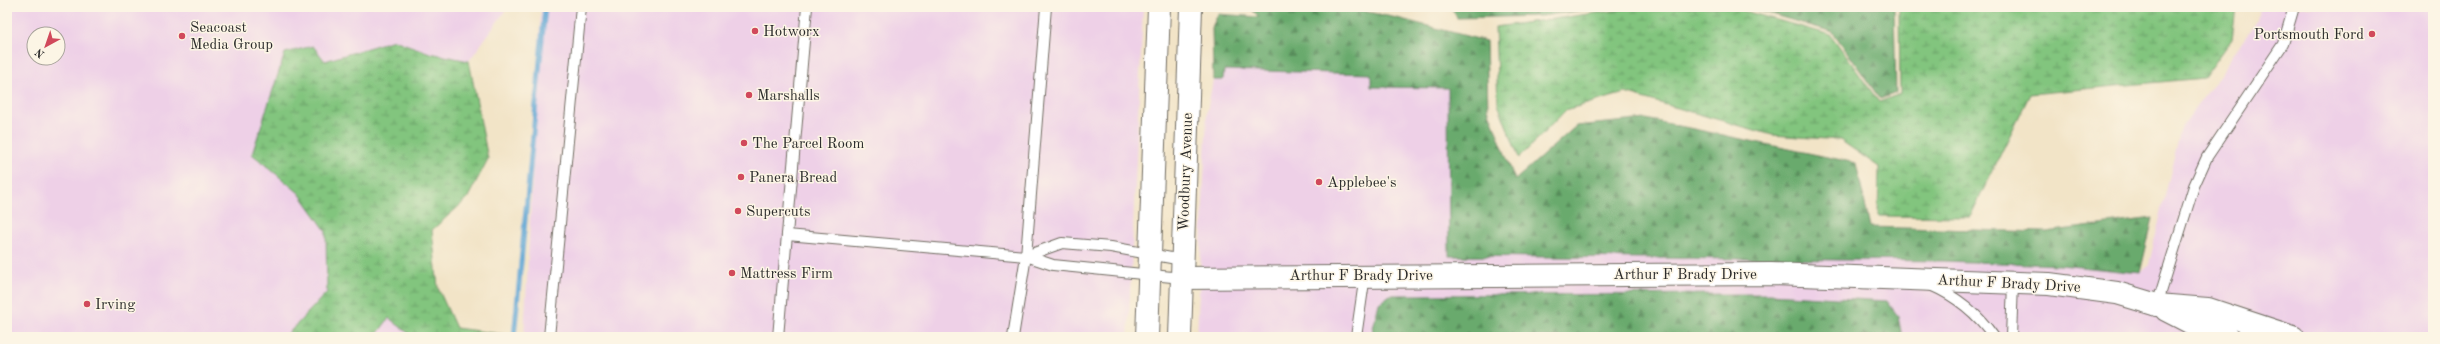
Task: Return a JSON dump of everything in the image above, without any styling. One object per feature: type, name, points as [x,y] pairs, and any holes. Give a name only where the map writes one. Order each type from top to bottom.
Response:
[{"type":"main road","points":[[1147,337],[1159,7]]},
{"type":"main road","name":"Woodbury Avenue","points":[[1180,337],[1191,7]]},
{"type":"main road","name":"Arthur F Brady Drive","points":[[1182,269],[1211,277],[1771,274],[1910,278],[2082,287],[2117,293],[2156,305]]},
{"type":"main road","points":[[2156,305],[2203,329],[2227,337]]},
{"type":"main road","points":[[2156,305],[2208,309],[2293,337]]},
{"type":"lane","points":[[549,337],[582,7]]},
{"type":"lane","points":[[778,337],[807,7]]},
{"type":"lane","points":[[1013,337],[1026,256],[1046,7]]},
{"type":"lane","points":[[2156,305],[2194,186],[2207,157],[2282,44],[2294,7]]},
{"type":"lane","points":[[787,235],[1026,256],[1053,265],[1150,264],[1182,269]]},
{"type":"lane","points":[[1026,256],[1062,243],[1111,247],[1150,264],[1182,269]]},
{"type":"lane","points":[[1356,337],[1365,275]]},
{"type":"lane","points":[[1910,278],[1932,285],[1952,296],[1970,310],[1994,337]]},
{"type":"lane","points":[[2011,337],[2013,283]]},
{"type":"shaded area","points":[[7,7],[508,7],[469,61],[430,53],[394,40],[325,61],[252,154],[299,193],[326,231],[327,292],[285,337],[7,337]]},
{"type":"shaded area","points":[[541,7],[1143,7],[1128,337],[524,337]]},
{"type":"shaded area","points":[[2259,7],[2433,7],[2433,337],[1197,337],[1207,112],[1213,80],[1223,80],[1224,70],[1371,74],[1371,87],[1448,88],[1450,256],[1942,261],[2060,265],[2140,273],[2149,264],[2181,128],[2257,21]]},
{"type":"shaded area","points":[[389,317],[413,337],[375,337]]},
{"type":"green space","points":[[1249,7],[1344,7],[1397,18],[1486,41],[1488,109],[1515,180],[1576,126],[1646,119],[1856,163],[1870,227],[2046,232],[2153,218],[2140,273],[2060,265],[1942,261],[1449,256],[1448,88],[1371,87],[1371,74],[1224,70],[1223,80],[1213,80],[1212,27],[1218,14],[1259,17]]},
{"type":"green space","points":[[1451,7],[1606,7],[1542,16],[1457,18]]},
{"type":"green space","points":[[1639,7],[1730,7],[1831,35],[1879,102],[1900,94],[1899,7],[2236,7],[2232,39],[2204,78],[2030,94],[1970,217],[1878,216],[1879,167],[1840,140],[1772,135],[1625,93],[1566,110],[1519,158],[1498,104],[1495,27]]},
{"type":"green space","points":[[1746,7],[1894,7],[1896,93],[1880,99],[1833,32]]},
{"type":"green space","points":[[394,40],[430,53],[469,61],[488,159],[467,199],[432,230],[438,288],[456,328],[524,337],[413,337],[389,318],[375,337],[285,337],[327,292],[326,231],[299,193],[252,154],[285,53],[313,46],[325,61]]},
{"type":"green space","points":[[1771,294],[1887,301],[1898,316],[1902,337],[1371,337],[1379,303],[1390,295]]},
{"type":"waterway","points":[[514,337],[545,7]]},
{"type":"place","name":"Hotworx","points":[[755,31]]},
{"type":"place","name":"Portsmouth Ford","points":[[2372,34]]},
{"type":"place","name":"Seacoast Media Group","points":[[182,36]]},
{"type":"place","name":"Marshalls","points":[[749,95]]},
{"type":"place","name":"The Parcel Room","points":[[744,143]]},
{"type":"place","name":"Panera Bread","points":[[741,177]]},
{"type":"place","name":"Applebee's","points":[[1319,182]]},
{"type":"place","name":"Supercuts","points":[[738,211]]},
{"type":"place","name":"Mattress Firm","points":[[732,273]]},
{"type":"place","name":"Irving","points":[[87,304]]}]
